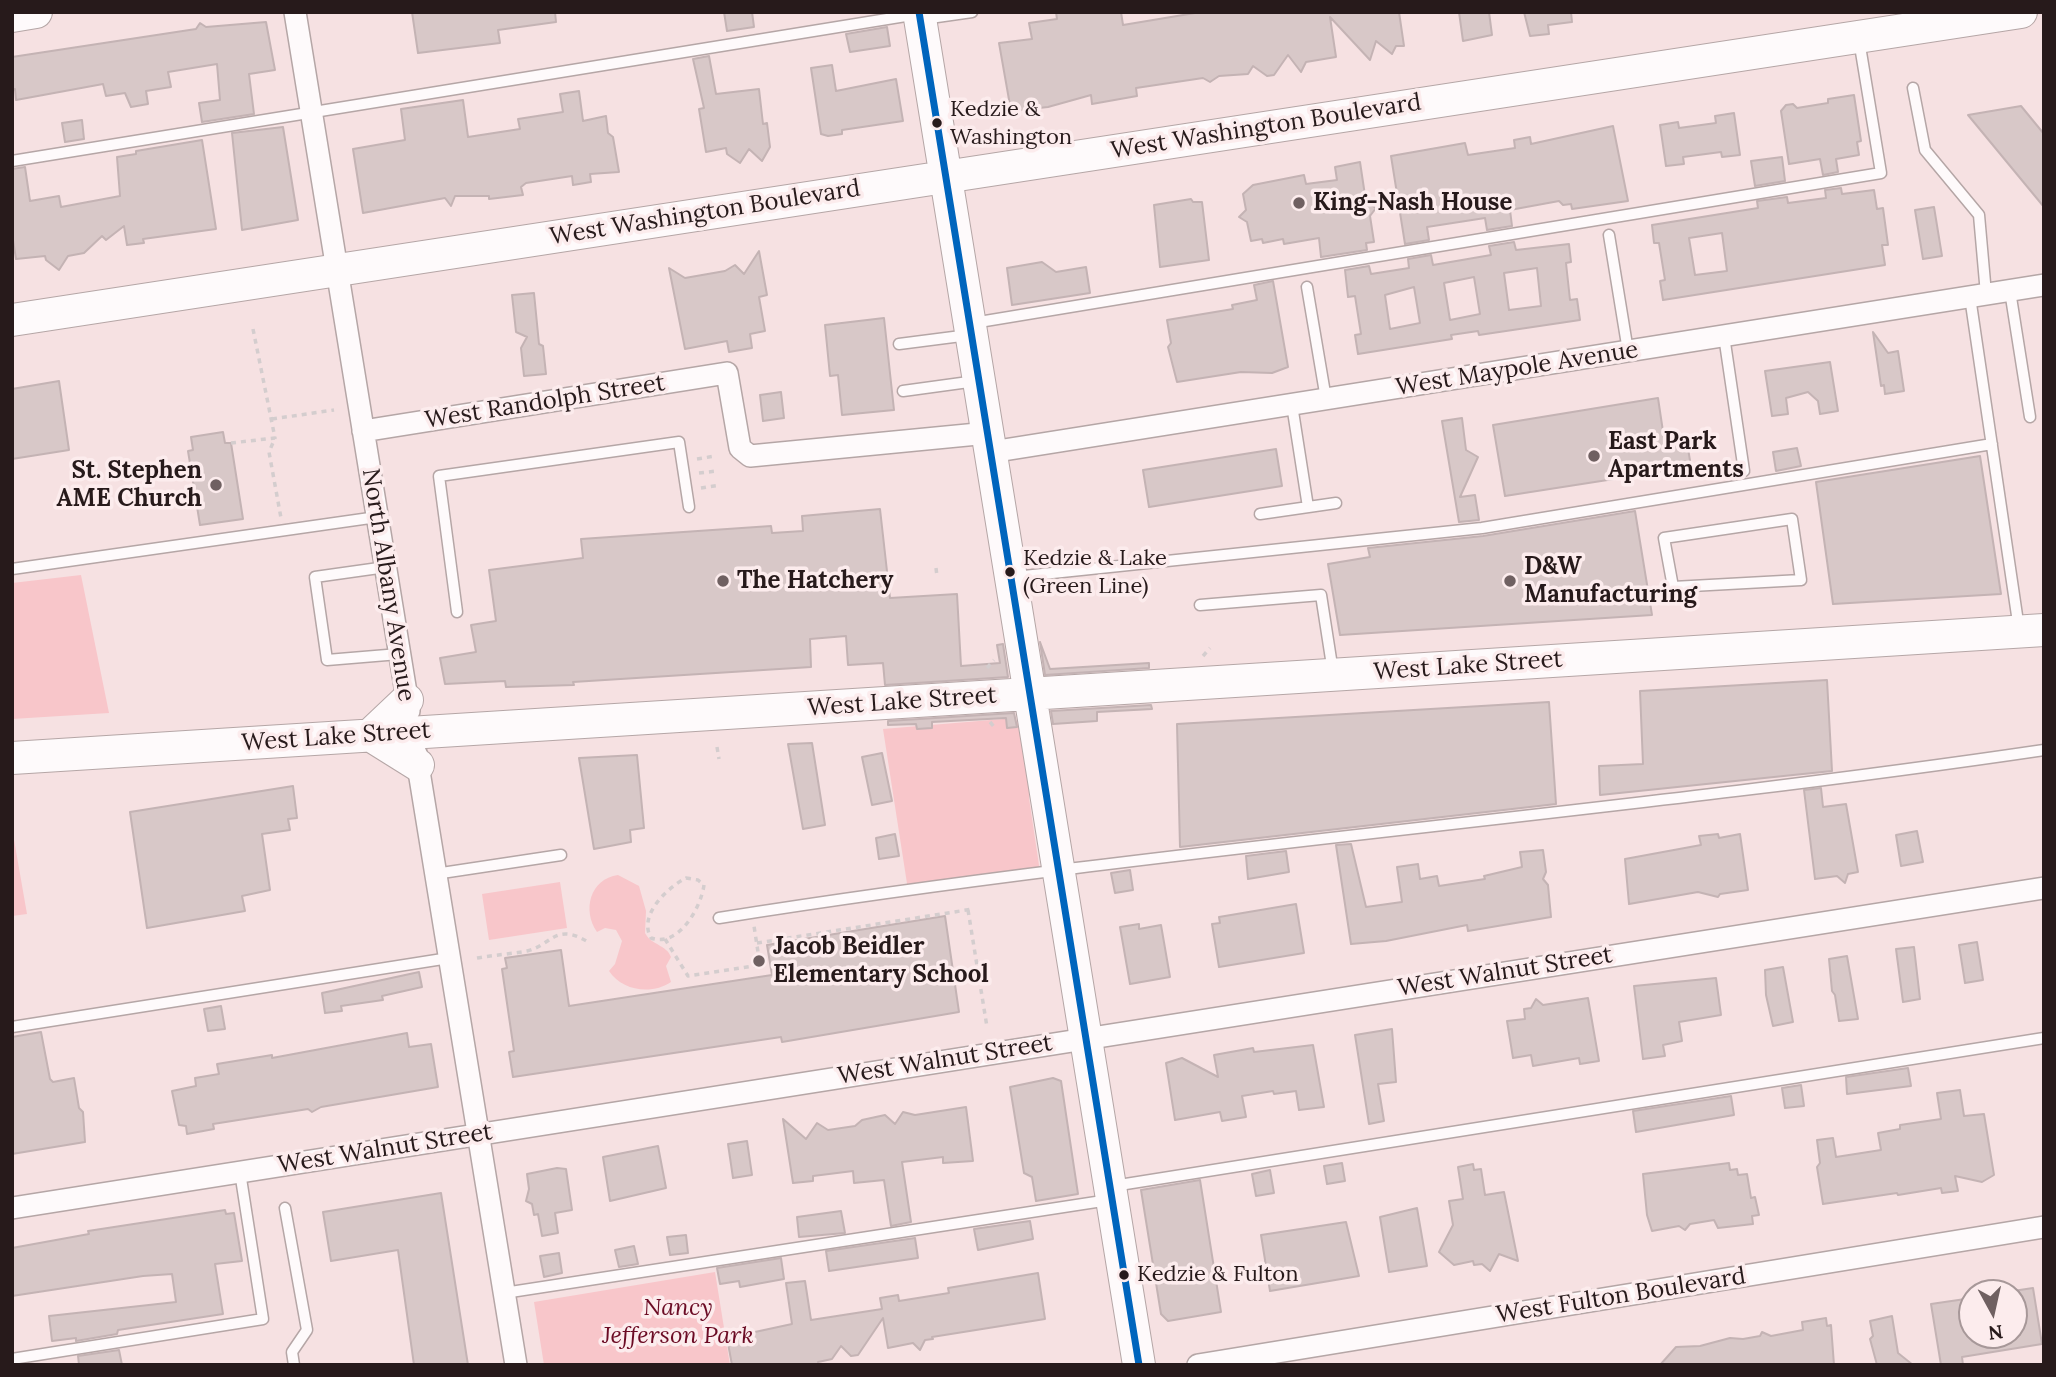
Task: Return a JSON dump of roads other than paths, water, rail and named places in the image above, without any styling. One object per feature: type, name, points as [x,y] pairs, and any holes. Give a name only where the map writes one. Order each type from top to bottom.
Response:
[{"type":"main road","points":[[12,16],[36,12]]},
{"type":"main road","name":"West Washington Boulevard","points":[[12,320],[1858,37],[1937,19],[2021,12]]},
{"type":"main road","points":[[920,15],[1139,1365]]},
{"type":"main road","name":"West Lake Street","points":[[12,758],[2032,631]]},
{"type":"main road","points":[[407,700],[370,735],[418,765]]},
{"type":"street","name":"North Albany Avenue","points":[[295,12],[516,1365]]},
{"type":"street","name":"West Maypole Avenue","points":[[727,373],[740,448],[750,457],[989,443],[1292,405],[2044,285]]},
{"type":"street","name":"West Randolph Street","points":[[363,431],[727,373]]},
{"type":"street","name":"West Walnut Street","points":[[12,1208],[2044,888]]},
{"type":"street","name":"West Fulton Boulevard","points":[[1198,1365],[2044,1227]]},
{"type":"lane","points":[[12,161],[920,15],[972,12]]},
{"type":"lane","points":[[899,344],[971,329],[1881,173],[1858,37]]},
{"type":"lane","points":[[1913,88],[1924,150],[1979,215],[1978,296],[1992,444],[2032,631]]},
{"type":"lane","points":[[1609,235],[1629,351]]},
{"type":"lane","points":[[1307,287],[1326,399]]},
{"type":"lane","points":[[2010,291],[2030,416]]},
{"type":"lane","points":[[1724,336],[1744,471]]},
{"type":"lane","points":[[903,391],[979,381]]},
{"type":"lane","points":[[1292,405],[1308,507]]},
{"type":"lane","points":[[457,612],[439,476],[679,442],[689,506]]},
{"type":"lane","points":[[1011,577],[1482,528],[1992,444]]},
{"type":"lane","points":[[1260,514],[1336,503]]},
{"type":"lane","points":[[12,569],[377,517]]},
{"type":"lane","points":[[1792,519],[1801,580],[1673,587],[1664,538],[1792,519]]},
{"type":"lane","points":[[386,567],[316,577],[327,660],[400,654]]},
{"type":"lane","points":[[1200,604],[1321,595],[1334,675]]},
{"type":"lane","points":[[719,918],[1058,869],[1851,778],[2044,750]]},
{"type":"lane","points":[[435,874],[561,855]]},
{"type":"lane","points":[[12,1027],[449,958]]},
{"type":"lane","points":[[504,1293],[2044,1038]]},
{"type":"lane","points":[[12,1359],[264,1319],[240,1172]]},
{"type":"lane","points":[[285,1208],[307,1330],[292,1352],[294,1365]]},
{"type":"place","name":"Kedzie & Washington","points":[[937,123]]},
{"type":"place","name":"King-Nash House","points":[[1299,203]]},
{"type":"place","name":"East Park Apartments","points":[[1594,456]]},
{"type":"place","name":"St. Stephen AME Church","points":[[216,485]]},
{"type":"place","name":"Kedzie & Lake (Green Line)","points":[[1010,572]]},
{"type":"place","name":"The Hatchery","points":[[723,581]]},
{"type":"place","name":"D&W Manufacturing","points":[[1510,581]]},
{"type":"place","name":"Jacob Beidler Elementary School","points":[[759,961]]},
{"type":"place","name":"Kedzie & Fulton","points":[[1124,1275]]},
{"type":"park label","name":"Nancy Jefferson Park","points":[[678,1322]]}]
